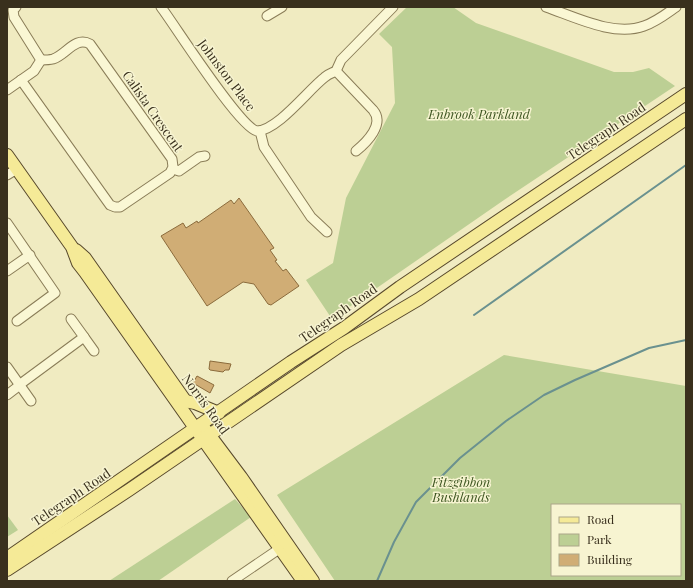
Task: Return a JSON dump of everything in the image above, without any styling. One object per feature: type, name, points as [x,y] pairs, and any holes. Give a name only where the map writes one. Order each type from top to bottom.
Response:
[{"type":"main road","name":"Telegraph Road","points":[[7,558],[473,238],[686,94]]},
{"type":"main road","name":"Telegraph Road","points":[[7,570],[206,437],[341,344],[406,307],[686,119]]},
{"type":"main road","name":"Norris Road","points":[[7,155],[12,172],[72,247],[85,258],[185,401],[198,427]]},
{"type":"main road","points":[[473,238],[476,248],[489,252]]},
{"type":"main road","name":"Norris Road","points":[[72,247],[78,263],[284,546],[313,581]]},
{"type":"main road","points":[[457,249],[469,254],[473,263]]},
{"type":"main road","points":[[185,401],[195,403],[219,413]]},
{"type":"main road","name":"Norris Road","points":[[284,546],[303,581]]},
{"type":"street","name":"Johnston Place","points":[[161,7],[235,112],[252,129],[260,131]]},
{"type":"street","points":[[267,16],[282,7]]},
{"type":"street","points":[[327,232],[311,217],[264,147],[260,131],[285,115],[325,76],[336,71],[341,60],[393,7]]},
{"type":"street","points":[[546,7],[608,28],[623,30],[649,24],[676,7]]},
{"type":"street","points":[[7,90],[37,68],[40,60],[12,12]]},
{"type":"street","name":"Calista Crescent","points":[[21,80],[110,205],[120,207],[168,175],[173,164],[170,156],[90,44],[84,42],[78,43],[54,59],[40,60]]},
{"type":"street","points":[[336,71],[373,110],[377,117],[377,123],[368,140],[356,151]]},
{"type":"street","points":[[172,169],[179,171],[199,157],[205,156]]},
{"type":"street","points":[[7,223],[55,293],[17,321]]},
{"type":"street","points":[[7,271],[30,255]]},
{"type":"street","points":[[71,319],[94,351]]},
{"type":"street","points":[[7,395],[84,337]]},
{"type":"street","points":[[7,367],[31,401]]},
{"type":"street","points":[[232,581],[284,546]]},
{"type":"green space","name":"Enbrook Parkland","points":[[407,7],[453,7],[476,23],[614,72],[633,72],[649,68],[675,86],[504,200],[332,319],[306,280],[333,263],[346,198],[395,103],[392,47],[379,34]]},
{"type":"green space","name":"Fitzgibbon Bushlands","points":[[504,355],[686,386],[686,581],[335,581],[277,495]]},
{"type":"green space","points":[[235,499],[251,517],[158,581],[109,581]]},
{"type":"green space","points":[[7,515],[18,530],[7,537]]},
{"type":"building","points":[[239,198],[274,248],[270,250],[277,260],[275,261],[283,271],[286,269],[299,286],[271,305],[268,304],[254,284],[243,282],[207,306],[161,236],[183,223],[186,228],[197,221],[198,223],[231,200],[234,204]]},
{"type":"building","points":[[210,361],[231,364],[229,370],[225,370],[223,372],[210,370]]},
{"type":"building","points":[[197,376],[214,385],[210,393],[193,383]]},
{"type":"waterway","points":[[474,315],[686,165]]},
{"type":"waterway","points":[[377,581],[394,542],[416,502],[460,458],[506,421],[544,395],[575,380],[649,348],[686,340]]}]
